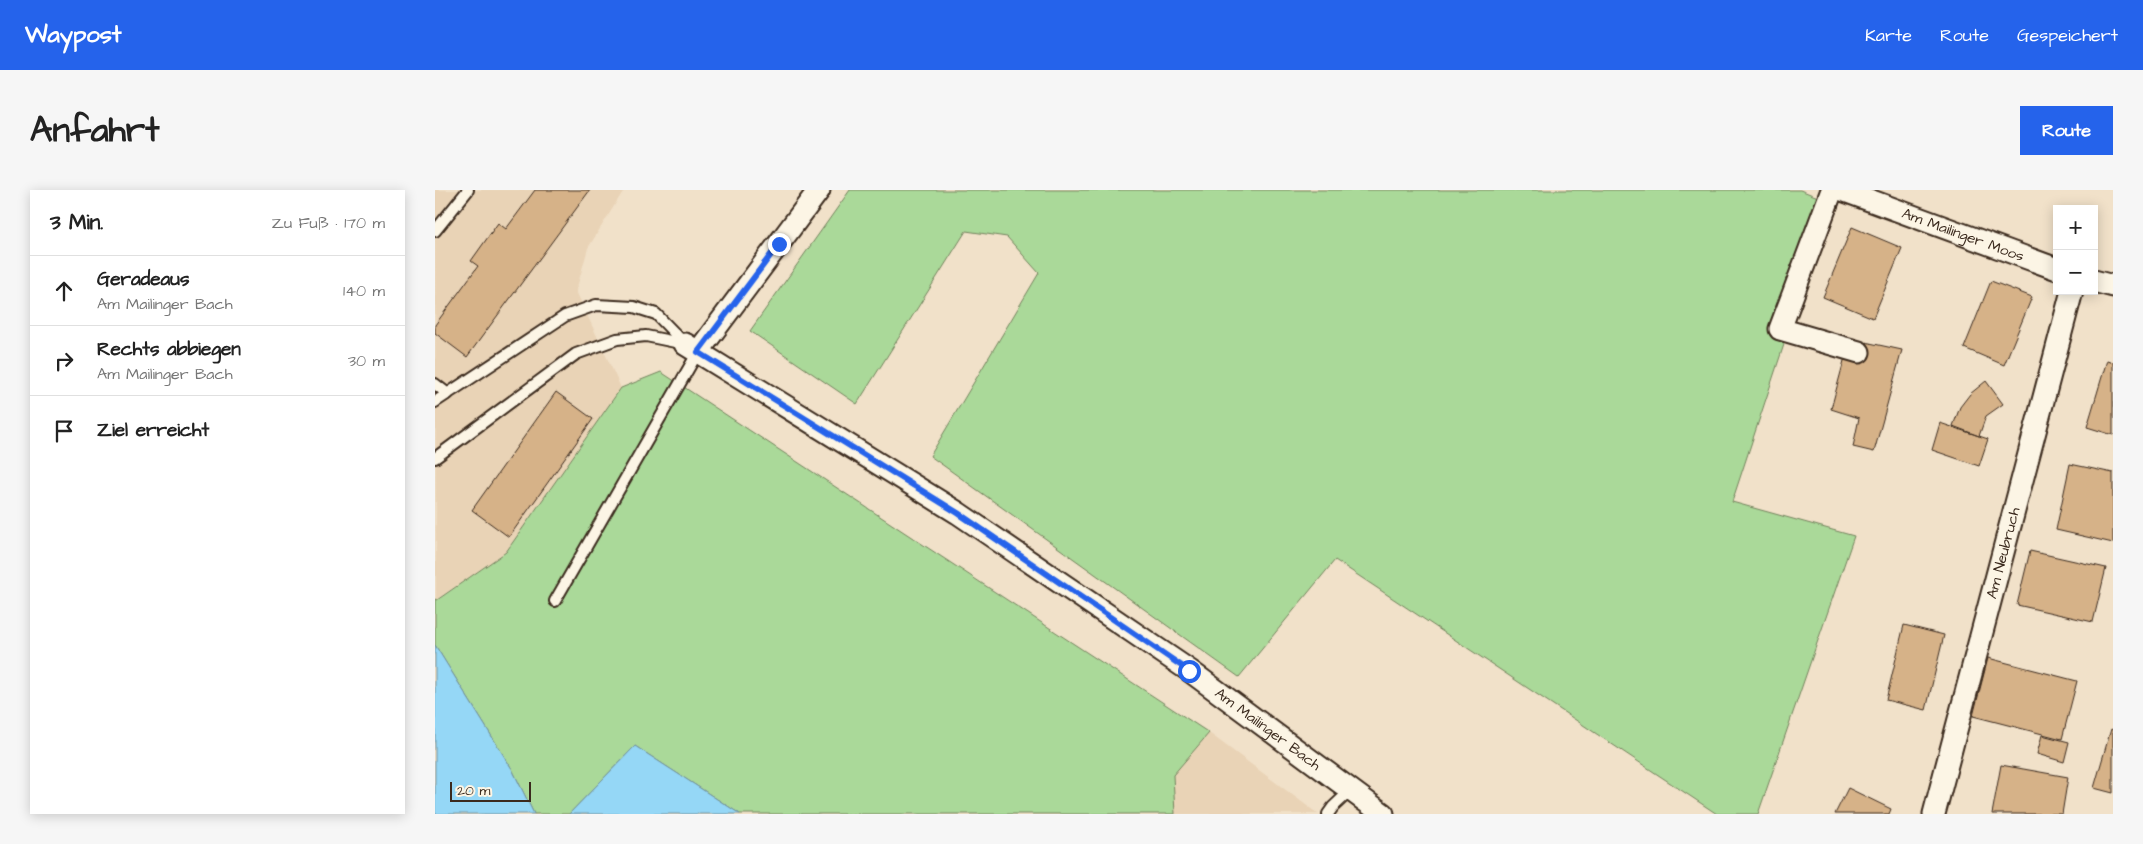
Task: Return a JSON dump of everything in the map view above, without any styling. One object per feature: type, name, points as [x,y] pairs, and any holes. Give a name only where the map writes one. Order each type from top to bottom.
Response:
[{"type":"street","points":[[691,348],[819,190]]},
{"type":"street","points":[[1832,190],[1780,329],[1859,352]]},
{"type":"street","name":"Am Mailinger Moos","points":[[1841,190],[2053,268]]},
{"type":"street","points":[[2098,282],[2113,286]]},
{"type":"street","name":"Am Neubruch","points":[[1934,814],[2071,295]]},
{"type":"street","name":"Am Mailinger Bach","points":[[691,348],[958,513],[1189,671],[1383,814]]},
{"type":"lane","points":[[435,230],[468,190]]},
{"type":"lane","points":[[435,402],[565,316],[596,305],[633,307],[656,314],[691,348]]},
{"type":"lane","points":[[435,458],[576,354],[617,339],[646,336],[691,348]]},
{"type":"lane","points":[[555,602],[691,348]]},
{"type":"lane","points":[[435,384],[448,394]]},
{"type":"lane","points":[[1328,814],[1351,790]]},
{"type":"shaded area","points":[[435,190],[624,190],[588,248],[576,291],[621,388],[506,552],[436,600]]},
{"type":"shaded area","points":[[1209,733],[1318,814],[1175,814],[1173,775]]},
{"type":"green space","points":[[850,190],[1800,190],[1831,202],[1732,502],[1854,536],[1758,814],[1717,814],[1335,560],[1239,677],[930,456],[1039,273],[1007,237],[966,231],[857,404],[750,331]]},
{"type":"green space","points":[[661,372],[1209,733],[1173,775],[1175,814],[740,814],[635,746],[569,814],[534,814],[512,769],[435,645],[435,599],[437,600],[506,552],[621,388]]},
{"type":"water","points":[[435,645],[512,769],[534,814],[435,814]]},
{"type":"water","points":[[635,746],[740,814],[569,814]]},
{"type":"building","points":[[535,190],[590,190],[467,357],[435,333],[435,325],[478,266],[471,261],[498,223],[506,229]]},
{"type":"building","points":[[1852,227],[1902,248],[1873,318],[1823,297]]},
{"type":"building","points":[[1991,281],[2032,297],[2004,365],[1964,348]]},
{"type":"building","points":[[1865,342],[1902,350],[1874,452],[1853,447],[1859,418],[1831,409],[1845,357],[1860,361]]},
{"type":"building","points":[[2107,360],[2113,362],[2113,435],[2087,427]]},
{"type":"building","points":[[1986,381],[2003,404],[1986,416],[1979,436],[1953,426],[1960,407],[1970,394]]},
{"type":"building","points":[[556,392],[593,419],[509,537],[472,510]]},
{"type":"building","points":[[1940,423],[1988,439],[1979,466],[1932,450]]},
{"type":"building","points":[[2070,464],[2113,473],[2113,543],[2056,530]]},
{"type":"building","points":[[2030,551],[2106,568],[2093,622],[2017,605]]},
{"type":"building","points":[[1904,625],[1944,635],[1926,710],[1886,700]]},
{"type":"building","points":[[1988,658],[2077,681],[2062,739],[1973,716]]},
{"type":"building","points":[[2111,729],[2113,730],[2113,793],[2094,788]]},
{"type":"building","points":[[2042,735],[2069,742],[2064,762],[2037,754]]},
{"type":"building","points":[[2001,765],[2068,777],[2062,814],[1992,814]]},
{"type":"building","points":[[1848,788],[1891,809],[1889,814],[1835,814]]},
{"type":"route","points":[[779,244],[698,352],[958,513],[1189,671]]}]
